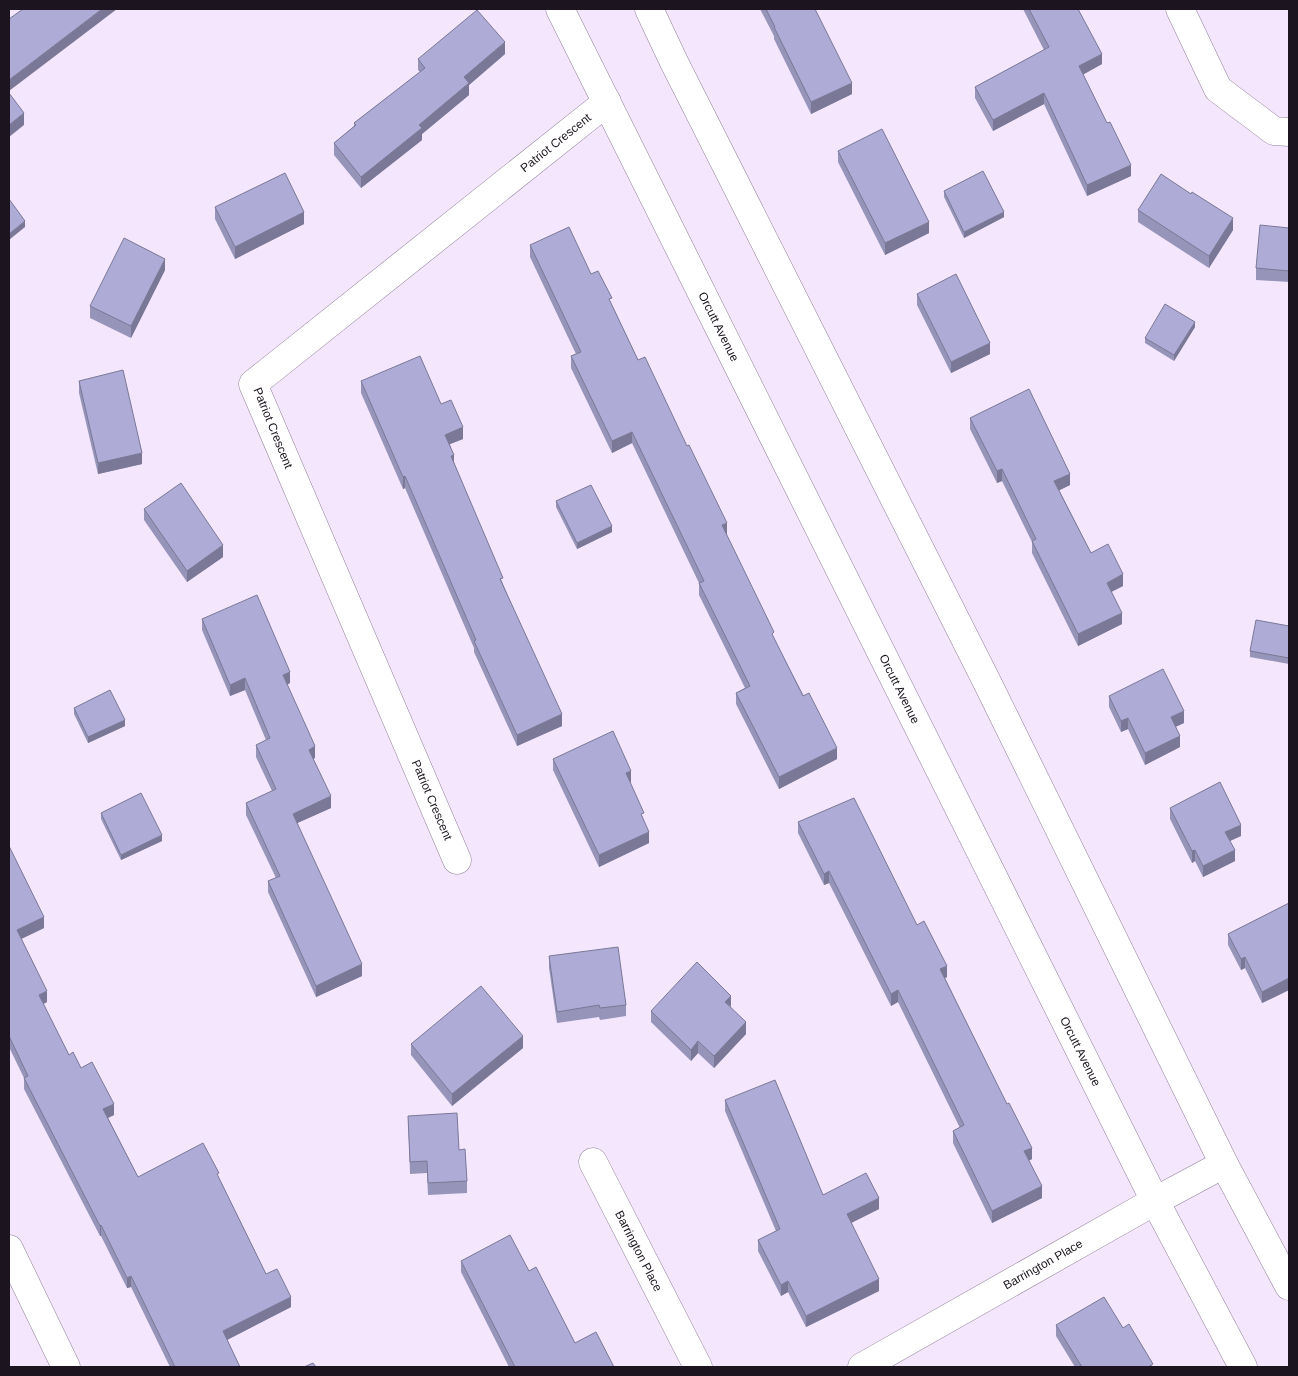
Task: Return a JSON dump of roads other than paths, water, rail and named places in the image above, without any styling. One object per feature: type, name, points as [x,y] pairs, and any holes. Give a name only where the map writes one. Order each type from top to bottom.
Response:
[{"type":"main road","name":"Orcutt Avenue","points":[[560,9],[1154,1201],[1243,1367]]},
{"type":"main road","points":[[649,9],[683,80],[992,691],[1224,1164],[1289,1286]]},
{"type":"main road","points":[[1180,9],[1218,89],[1274,131],[1289,132]]},
{"type":"main road","name":"Patriot Crescent","points":[[457,860],[253,384],[607,102]]},
{"type":"main road","name":"Barrington Place","points":[[593,1162],[698,1367]]},
{"type":"main road","name":"Barrington Place","points":[[862,1367],[1154,1201],[1224,1164]]},
{"type":"main road","points":[[9,1249],[66,1367]]}]
